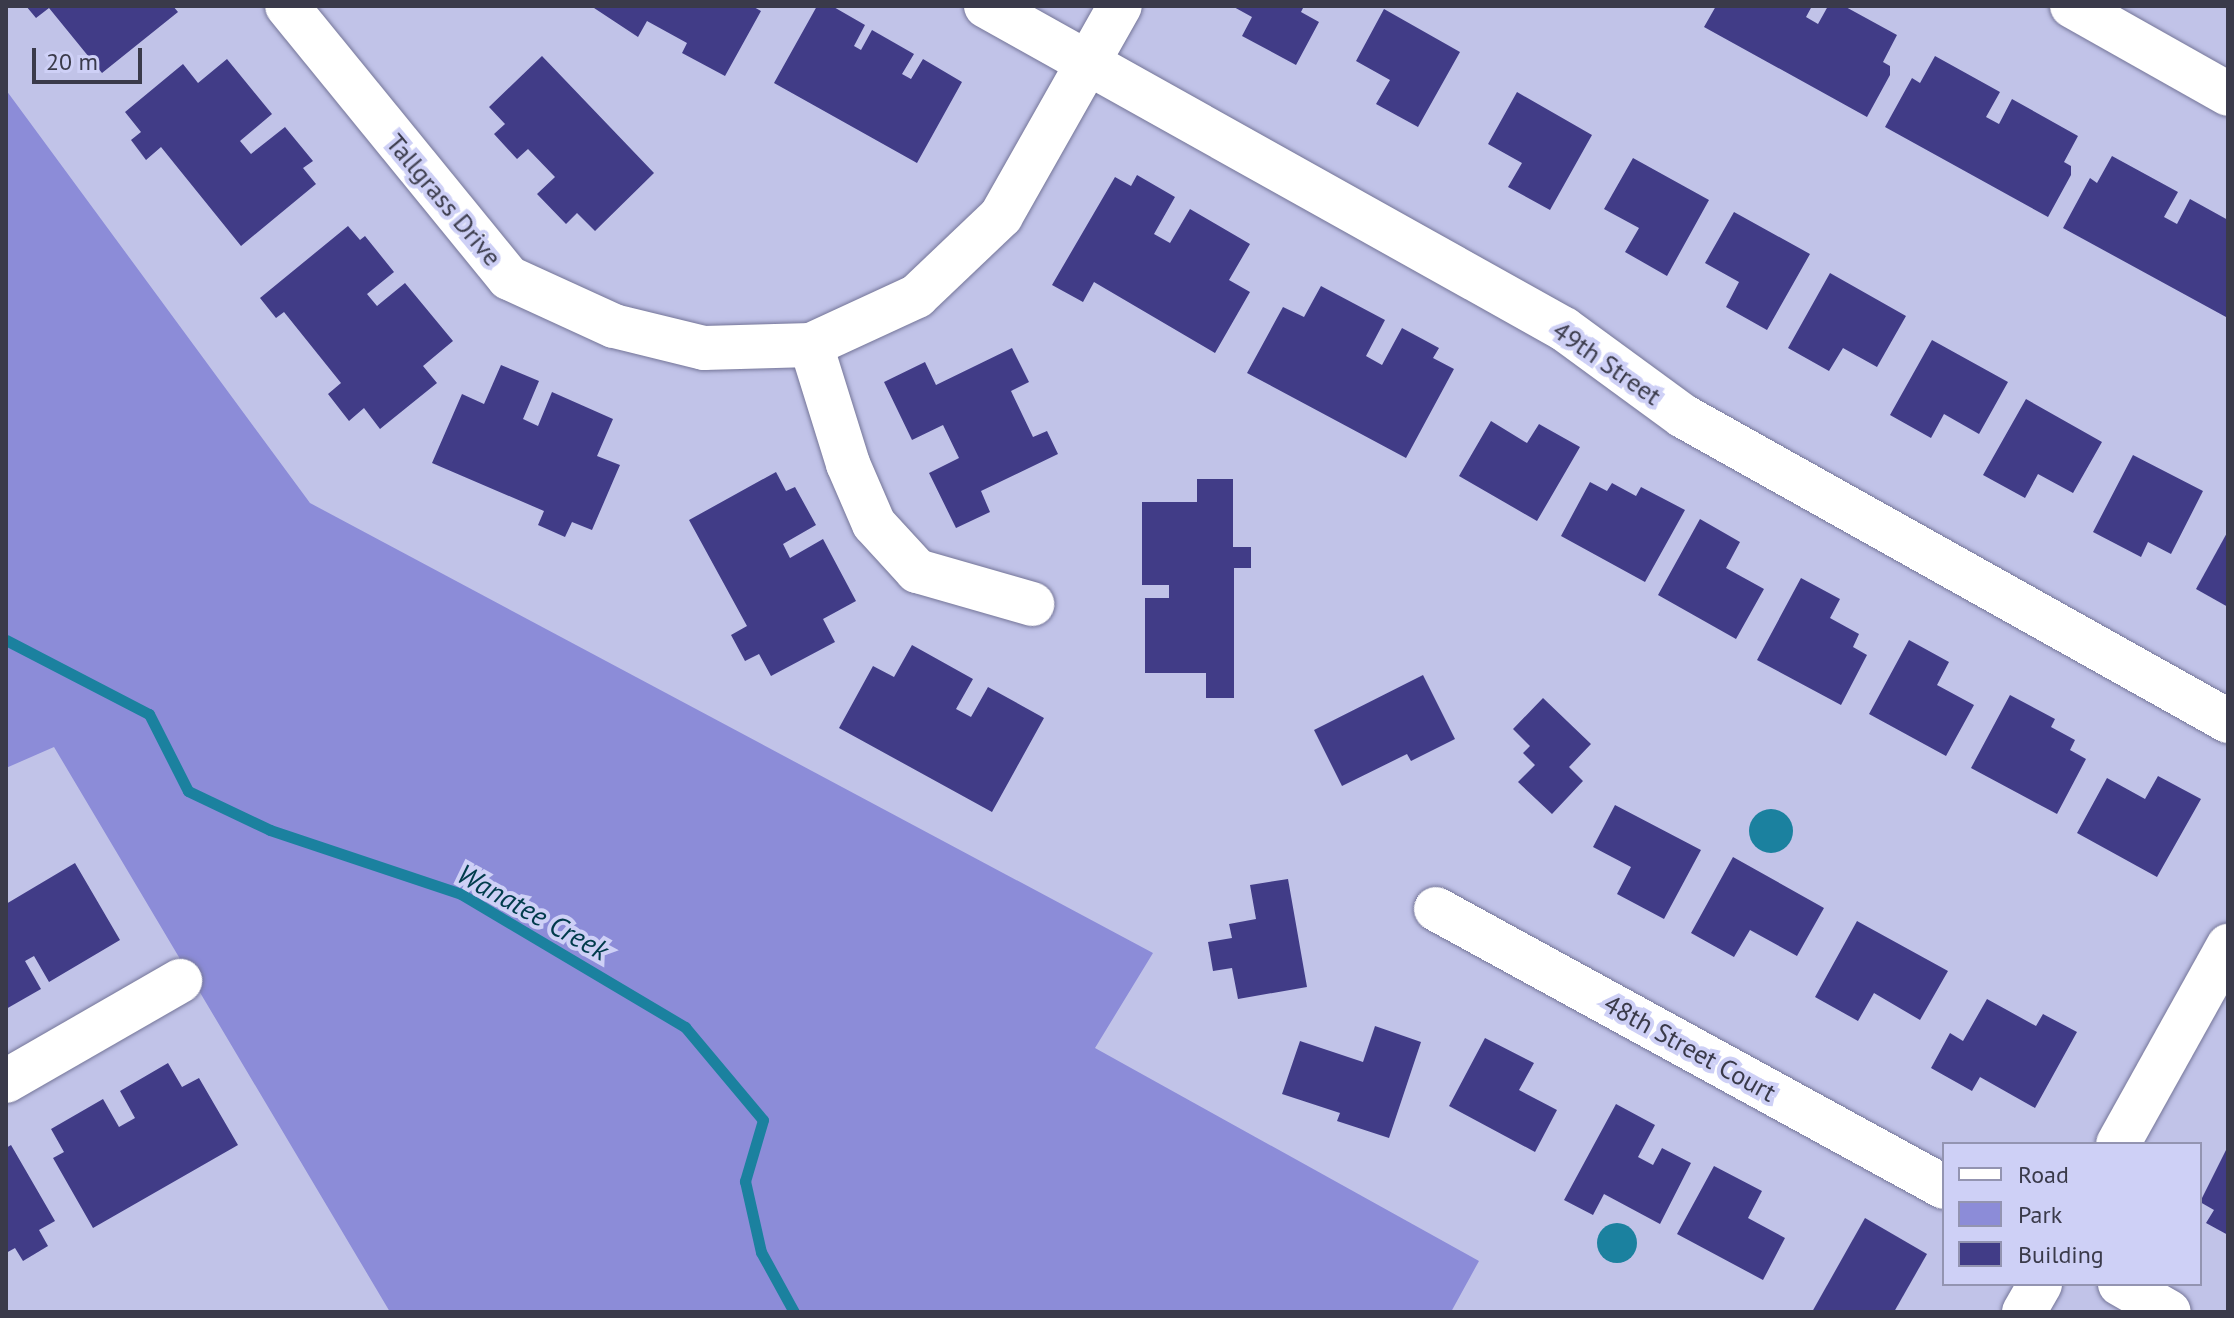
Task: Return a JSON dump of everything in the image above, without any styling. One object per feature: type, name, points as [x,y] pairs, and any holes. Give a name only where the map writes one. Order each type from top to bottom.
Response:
[{"type":"street","name":"Tallgrass Drive","points":[[287,6],[509,278],[614,326],[704,348],[811,345],[917,296],[1001,216],[1120,6]]},
{"type":"street","name":"49th Street","points":[[986,6],[1564,329],[1683,416],[2228,721]]},
{"type":"street","points":[[2072,6],[2228,94]]},
{"type":"street","points":[[811,345],[848,464],[874,524],[917,571],[1032,604]]},
{"type":"street","name":"48th Street Court","points":[[1436,909],[1942,1186]]},
{"type":"street","points":[[2119,1142],[2228,946]]},
{"type":"street","points":[[6,1081],[180,981]]},
{"type":"street","points":[[2024,1312],[2039,1286]]},
{"type":"street","points":[[2124,1286],[2169,1312]]},
{"type":"green space","points":[[6,90],[310,503],[1153,953],[1095,1048],[1479,1261],[1451,1312],[390,1312],[54,747],[6,768]]},
{"type":"shaded area","points":[[1771,809],[1786,816],[1793,831],[1786,846],[1771,853],[1756,846],[1749,831],[1756,816]]},
{"type":"shaded area","points":[[1617,1223],[1631,1229],[1637,1243],[1631,1257],[1617,1263],[1603,1257],[1597,1243],[1603,1229]]},
{"type":"building","points":[[26,6],[173,6],[178,12],[102,73],[49,8],[36,18]]},
{"type":"building","points":[[591,6],[752,6],[761,11],[725,76],[682,53],[687,43],[647,21],[638,37]]},
{"type":"building","points":[[817,6],[832,6],[865,25],[854,46],[861,50],[872,30],[914,54],[902,74],[911,79],[923,59],[962,82],[917,163],[774,83]]},
{"type":"building","points":[[1232,6],[1304,6],[1301,12],[1319,22],[1296,65],[1242,36],[1252,17]]},
{"type":"building","points":[[1716,6],[1812,6],[1806,17],[1818,24],[1828,6],[1844,6],[1897,35],[1883,62],[1890,66],[1890,75],[1867,117],[1704,27]]},
{"type":"building","points":[[1384,9],[1460,52],[1418,127],[1376,104],[1390,80],[1356,61]]},
{"type":"building","points":[[542,56],[654,173],[595,231],[577,213],[566,224],[537,194],[555,177],[528,149],[517,159],[494,134],[505,124],[489,107]]},
{"type":"building","points":[[1935,56],[2000,92],[1986,117],[1999,124],[2012,99],[2078,136],[2064,162],[2071,166],[2071,175],[2048,217],[1885,127],[1912,78],[1920,83]]},
{"type":"building","points":[[227,59],[272,114],[240,141],[251,154],[285,127],[313,161],[303,168],[316,184],[241,246],[161,147],[146,160],[131,140],[141,132],[125,112],[183,64],[198,83]]},
{"type":"building","points":[[1517,92],[1592,135],[1550,210],[1508,187],[1522,163],[1488,144]]},
{"type":"building","points":[[2112,156],[2178,192],[2164,217],[2177,224],[2190,199],[2228,220],[2226,317],[2063,228],[2090,178],[2097,183]]},
{"type":"building","points":[[1633,158],[1709,200],[1667,276],[1625,252],[1639,228],[1604,209]]},
{"type":"building","points":[[1137,175],[1175,197],[1154,234],[1170,243],[1190,209],[1250,244],[1229,280],[1250,292],[1215,353],[1094,282],[1083,302],[1052,285],[1115,177],[1131,186]]},
{"type":"building","points":[[1734,212],[1810,254],[1767,330],[1726,307],[1739,282],[1705,263]]},
{"type":"building","points":[[348,226],[360,240],[365,236],[394,272],[367,294],[377,306],[405,283],[453,341],[423,366],[437,383],[380,429],[364,408],[349,421],[328,394],[341,383],[284,312],[276,318],[260,298]]},
{"type":"building","points":[[1830,273],[1906,316],[1877,367],[1843,348],[1829,371],[1788,348]]},
{"type":"building","points":[[1321,286],[1385,320],[1366,356],[1382,365],[1402,328],[1439,348],[1433,358],[1454,369],[1406,458],[1247,373],[1283,307],[1304,317]]},
{"type":"building","points":[[1932,340],[2008,382],[1979,434],[1944,414],[1931,438],[1890,415]]},
{"type":"building","points":[[1012,348],[1029,382],[1011,391],[1033,437],[1047,431],[1058,454],[981,491],[990,512],[956,528],[929,473],[959,458],[943,425],[912,440],[884,382],[925,362],[936,385]]},
{"type":"building","points":[[501,365],[539,381],[523,419],[538,426],[552,392],[613,419],[597,456],[620,465],[592,530],[572,522],[565,537],[538,525],[544,511],[432,463],[462,394],[484,404]]},
{"type":"building","points":[[2026,399],[2102,442],[2073,493],[2038,474],[2025,498],[1983,475]]},
{"type":"building","points":[[1491,421],[1527,443],[1539,424],[1580,447],[1537,521],[1459,476]]},
{"type":"building","points":[[2133,455],[2203,491],[2171,554],[2148,542],[2141,557],[2093,532]]},
{"type":"building","points":[[776,472],[786,491],[795,487],[816,525],[783,544],[790,558],[823,539],[856,601],[823,619],[835,642],[771,676],[759,654],[745,661],[731,635],[747,626],[689,520]]},
{"type":"building","points":[[1197,479],[1233,479],[1233,547],[1251,547],[1251,568],[1234,568],[1234,698],[1206,698],[1206,673],[1145,673],[1145,598],[1169,598],[1169,585],[1142,585],[1142,502],[1197,502]]},
{"type":"building","points":[[1590,482],[1607,491],[1612,483],[1636,496],[1641,487],[1685,510],[1645,582],[1561,536]]},
{"type":"building","points":[[1700,519],[1740,542],[1726,568],[1764,589],[1736,639],[1658,595]]},
{"type":"building","points":[[2228,531],[2228,607],[2196,589]]},
{"type":"building","points":[[1801,578],[1840,599],[1830,618],[1859,634],[1853,647],[1867,655],[1841,705],[1757,660]]},
{"type":"building","points":[[1909,640],[1949,662],[1937,685],[1974,705],[1946,756],[1869,714]]},
{"type":"building","points":[[912,645],[973,679],[956,709],[971,717],[988,687],[1044,718],[992,812],[839,728],[873,666],[894,677]]},
{"type":"building","points":[[1423,675],[1455,739],[1411,761],[1407,754],[1342,786],[1314,730]]},
{"type":"building","points":[[2010,695],[2055,719],[2051,727],[2075,740],[2070,750],[2086,759],[2057,814],[1971,768]]},
{"type":"building","points":[[1543,698],[1591,744],[1569,767],[1583,781],[1552,814],[1518,782],[1535,765],[1523,753],[1530,746],[1513,729]]},
{"type":"building","points":[[2158,776],[2201,799],[2157,877],[2077,833],[2107,778],[2145,799]]},
{"type":"building","points":[[1615,805],[1701,850],[1664,919],[1617,894],[1631,867],[1593,847]]},
{"type":"building","points":[[1733,857],[1824,908],[1797,956],[1750,930],[1734,957],[1691,933]]},
{"type":"building","points":[[75,863],[120,940],[49,982],[34,956],[25,961],[41,989],[6,1009],[6,904]]},
{"type":"building","points":[[1288,879],[1307,987],[1238,999],[1232,968],[1213,971],[1208,942],[1232,938],[1229,924],[1256,919],[1250,885]]},
{"type":"building","points":[[1857,921],[1948,971],[1920,1020],[1874,993],[1858,1021],[1815,997]]},
{"type":"building","points":[[1987,999],[2036,1026],[2043,1014],[2077,1032],[2035,1108],[1980,1077],[1972,1091],[1931,1068],[1950,1033],[1963,1041]]},
{"type":"building","points":[[1375,1026],[1421,1042],[1389,1138],[1337,1121],[1340,1113],[1282,1094],[1300,1041],[1363,1062]]},
{"type":"building","points":[[1485,1038],[1534,1063],[1519,1090],[1557,1110],[1535,1152],[1449,1106]]},
{"type":"building","points":[[168,1063],[182,1087],[199,1078],[238,1145],[93,1228],[53,1158],[64,1152],[51,1129],[103,1099],[119,1127],[135,1118],[120,1091]]},
{"type":"building","points":[[1616,1104],[1655,1125],[1638,1157],[1653,1165],[1662,1148],[1691,1163],[1660,1224],[1604,1194],[1593,1215],[1564,1200]]},
{"type":"building","points":[[11,1145],[55,1221],[39,1230],[48,1246],[23,1261],[15,1248],[6,1253],[6,1148]]},
{"type":"building","points":[[2228,1146],[2228,1235],[2206,1223],[2214,1210],[2202,1203]]},
{"type":"building","points":[[1714,1166],[1762,1191],[1748,1218],[1785,1238],[1763,1280],[1677,1234]]},
{"type":"building","points":[[1865,1218],[1927,1254],[1894,1312],[1812,1312]]},
{"type":"waterway","name":"Wanatee Creek","points":[[6,640],[149,714],[188,791],[270,830],[461,894],[685,1027],[763,1120],[745,1181],[761,1252],[794,1312]]}]
